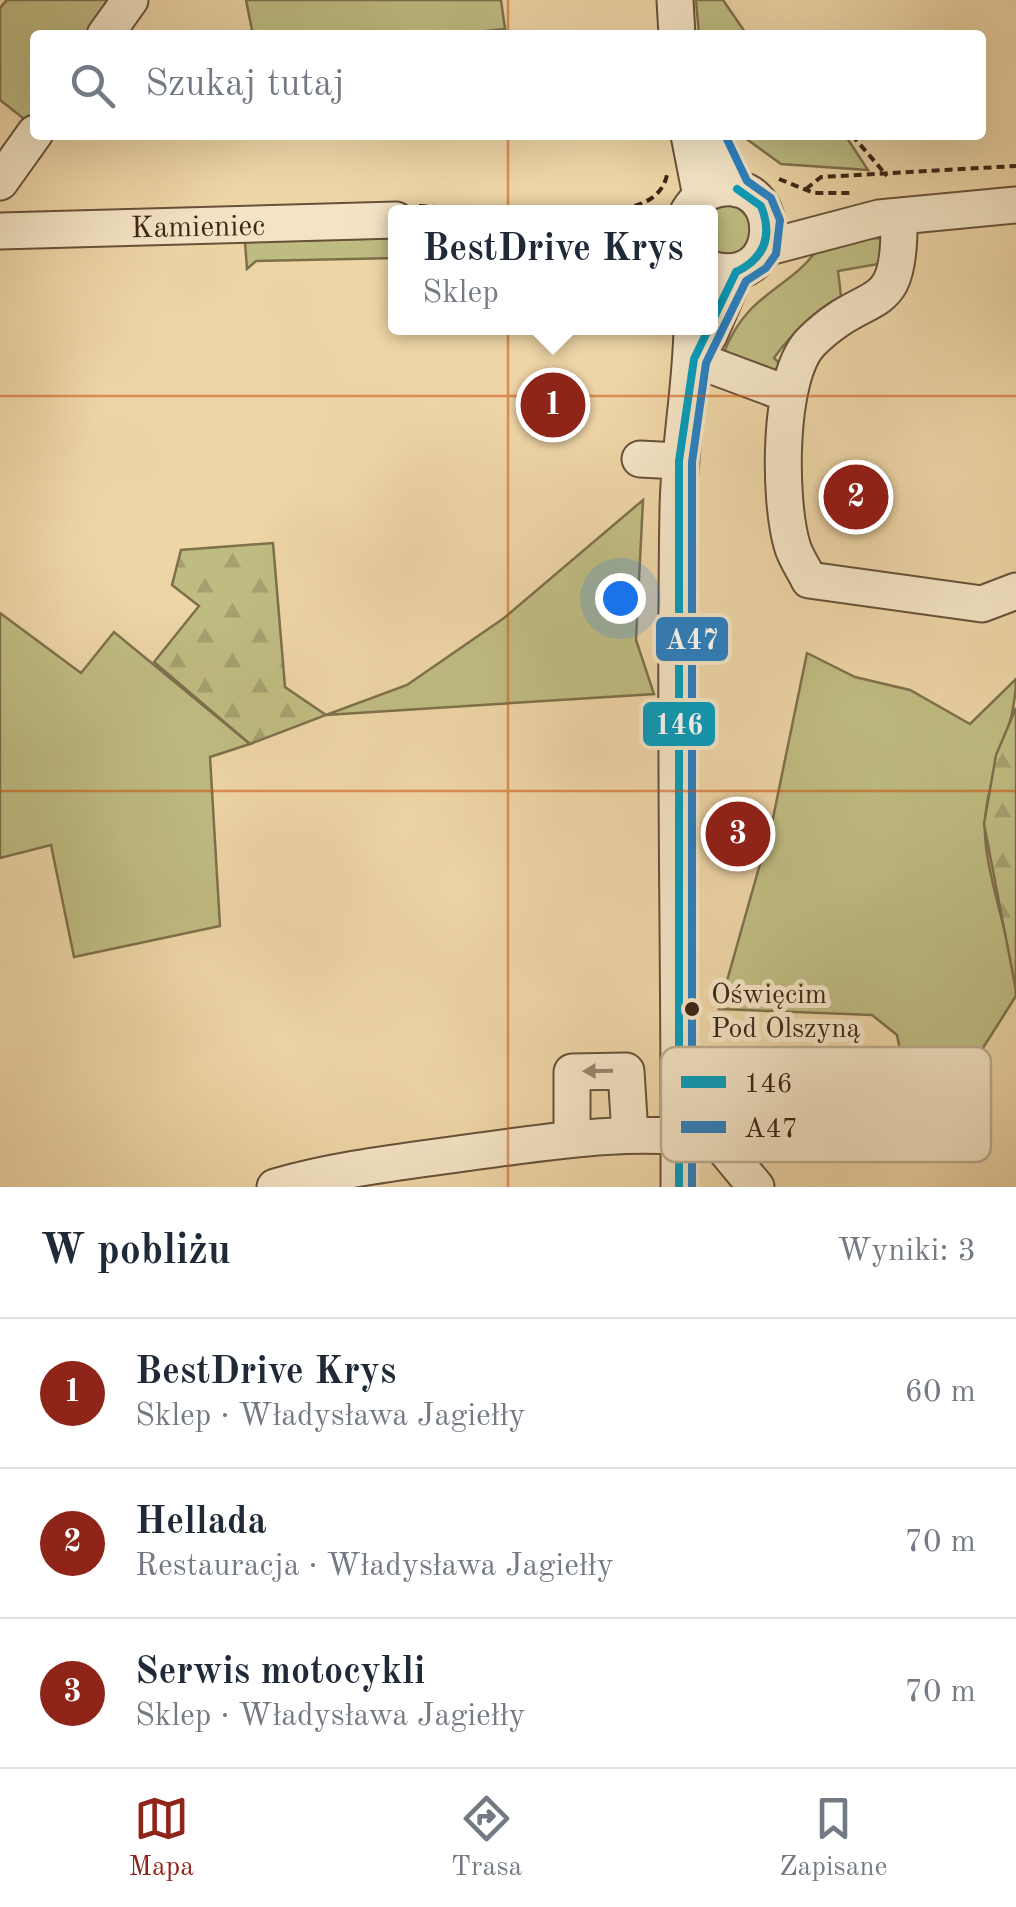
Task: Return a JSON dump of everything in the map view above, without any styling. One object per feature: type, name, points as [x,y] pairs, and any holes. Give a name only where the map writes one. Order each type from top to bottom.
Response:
[{"type":"street","points":[[109,30],[130,0]]},
{"type":"street","points":[[675,0],[678,30]]},
{"type":"street","points":[[0,182],[30,140]]},
{"type":"street","points":[[689,205],[690,140]]},
{"type":"street","points":[[715,140],[759,191],[768,219],[766,248],[758,259],[723,270]]},
{"type":"street","points":[[693,205],[712,190],[759,191],[889,217]]},
{"type":"street","points":[[766,248],[889,217],[1016,206]]},
{"type":"street","name":"Kamieniec","points":[[0,231],[388,214]]},
{"type":"street","points":[[889,217],[895,279],[880,297],[851,312],[808,345],[788,394],[782,426],[792,544],[809,580],[982,604],[1016,591]]},
{"type":"street","points":[[679,1047],[679,460],[693,343],[788,394]]},
{"type":"street","points":[[640,459],[679,460]]},
{"type":"street","points":[[572,1139],[572,1072],[626,1071],[630,1135]]},
{"type":"street","points":[[275,1187],[326,1172],[572,1139],[661,1134]]},
{"type":"street","points":[[678,1162],[678,1187]]},
{"type":"street","points":[[735,1162],[756,1187]]},
{"type":"path","points":[[856,140],[887,176]]},
{"type":"path","points":[[759,191],[806,189],[820,177],[1016,166]]},
{"type":"path","points":[[630,205],[647,203],[662,190],[667,168]]},
{"type":"green space","points":[[7,0],[115,0],[94,30],[30,30],[28,122],[0,100],[0,8]]},
{"type":"green space","points":[[246,0],[501,0],[505,29],[496,30],[252,30]]},
{"type":"green space","points":[[696,0],[723,0],[744,30],[699,30]]},
{"type":"green space","points":[[748,140],[848,140],[868,170],[781,164]]},
{"type":"green space","points":[[729,203],[749,220],[748,245],[730,255],[718,254],[718,207]]},
{"type":"green space","points":[[388,238],[388,258],[256,261],[247,269],[245,242]]},
{"type":"green space","points":[[885,240],[884,263],[838,271],[841,296],[788,340],[774,358],[782,366],[770,372],[724,352],[746,315],[810,259],[822,243]]},
{"type":"green space","points":[[643,500],[636,640],[654,694],[326,715],[407,685],[504,618]]},
{"type":"green space","points":[[273,543],[285,687],[326,715],[250,744],[154,662],[199,606],[172,585],[181,550]]},
{"type":"green space","points":[[0,613],[81,673],[114,632],[250,744],[210,757],[220,926],[74,957],[51,845],[0,858]]},
{"type":"green space","points":[[807,653],[855,677],[910,690],[970,724],[1016,679],[1012,715],[987,803],[985,840],[1016,996],[984,1047],[899,1047],[897,1035],[872,1015],[719,1009],[773,818]]},
{"type":"green space","points":[[1016,708],[1016,990],[984,824],[996,755]]},
{"type":"transit line","name":"A47","points":[[692,1047],[692,462],[706,363],[746,281],[766,268],[776,254],[780,220],[771,198],[747,181],[727,140]]},
{"type":"transit line","name":"146","points":[[736,272],[760,253],[766,236],[761,206],[737,189]]},
{"type":"transit line","name":"146","points":[[718,309],[736,272]]},
{"type":"transit line","name":"146","points":[[679,1047],[679,461],[694,359],[706,335]]},
{"type":"transit line","name":"146","points":[[679,1162],[679,1187]]},
{"type":"transit line","name":"A47","points":[[692,1162],[692,1187]]},
{"type":"place","name":"BestDrive Krys","points":[[553,405]]},
{"type":"place","name":"Hellada","points":[[856,497]]},
{"type":"place","name":"Serwis motocykli","points":[[738,834]]},
{"type":"place","name":"Oświęcim Pod Olszyną","points":[[692,1009]]}]
